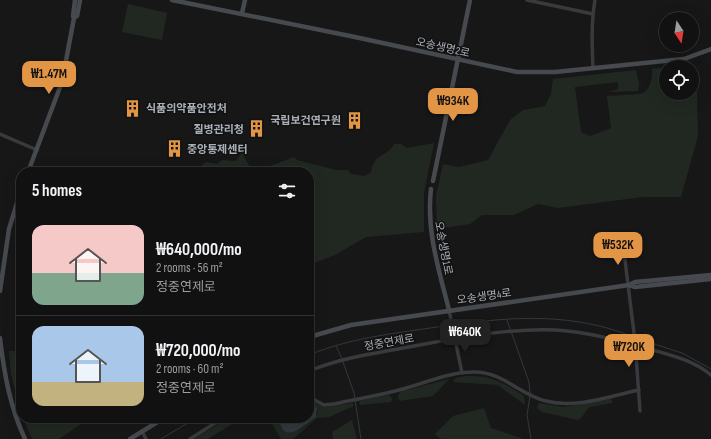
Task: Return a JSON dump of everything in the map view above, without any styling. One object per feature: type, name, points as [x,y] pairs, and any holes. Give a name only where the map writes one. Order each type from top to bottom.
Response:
[{"type":"street","points":[[30,167],[62,82],[74,18],[75,0]]},
{"type":"street","points":[[74,18],[77,16],[80,0]]},
{"type":"street","name":"오송생명2로","points":[[172,0],[242,13],[505,70],[528,73],[555,72],[684,59],[711,49]]},
{"type":"street","points":[[242,13],[245,0]]},
{"type":"street","points":[[433,181],[470,0]]},
{"type":"street","points":[[527,0],[593,14]]},
{"type":"street","points":[[593,68],[593,14],[596,0]]},
{"type":"street","points":[[0,134],[36,150]]},
{"type":"street","name":"오송생명1로","points":[[432,189],[429,222],[449,313]]},
{"type":"street","points":[[0,291],[9,229],[16,206]]},
{"type":"street","points":[[623,244],[635,343],[640,411]]},
{"type":"street","points":[[629,285],[635,282],[711,275]]},
{"type":"street","points":[[629,285],[635,287],[711,279]]},
{"type":"street","name":"오송생명4로","points":[[314,336],[352,325],[449,313],[629,285]]},
{"type":"street","points":[[449,313],[462,373]]},
{"type":"street","name":"정중연제로","points":[[314,369],[337,361],[454,337],[506,331],[556,330],[635,343]]},
{"type":"street","points":[[0,338],[3,367],[16,419]]},
{"type":"street","points":[[635,343],[688,361],[711,375]]},
{"type":"street","points":[[314,400],[324,405],[349,401],[398,391],[462,373],[474,372],[494,375],[545,401],[566,404],[639,390]]},
{"type":"street","points":[[17,423],[25,439]]},
{"type":"street","points":[[130,439],[156,423]]},
{"type":"street","points":[[190,439],[216,423]]},
{"type":"street","points":[[142,432],[146,438]]},
{"type":"shaded area","points":[[128,4],[167,13],[162,40],[122,32]]},
{"type":"shaded area","points":[[659,68],[659,100],[697,100],[698,136],[681,197],[643,197],[558,208],[538,204],[514,215],[482,215],[470,224],[437,229],[436,196],[443,164],[459,167],[488,160],[510,120],[523,110],[545,106],[551,94],[553,79],[636,70],[639,84],[638,91],[608,92],[618,89],[618,82],[575,87],[581,132],[590,136],[611,128],[607,96],[641,94],[649,87],[652,69]]},
{"type":"shaded area","points":[[434,143],[424,193],[424,232],[366,237],[335,255],[314,263],[314,167],[268,167],[294,157],[297,160],[336,170],[348,170],[351,174],[364,176],[371,172],[375,161],[388,151],[394,144],[401,144],[407,148]]},
{"type":"shaded area","points":[[242,153],[250,167],[201,167],[206,162],[217,164],[222,160],[236,161]]},
{"type":"shaded area","points":[[9,351],[16,351],[16,394],[11,374]]},
{"type":"shaded area","points":[[465,376],[490,378],[503,383],[524,396],[525,405],[498,385],[453,382],[456,378]]},
{"type":"shaded area","points":[[449,379],[433,396],[399,401],[398,396],[400,392]]},
{"type":"shaded area","points":[[389,395],[392,398],[391,402],[360,405],[359,401]]},
{"type":"shaded area","points":[[610,399],[613,403],[590,407],[578,420],[542,412],[537,408],[539,403],[564,407]]},
{"type":"shaded area","points":[[314,402],[325,407],[353,403],[354,406],[329,417],[317,418],[314,421],[318,410],[314,407]]},
{"type":"shaded area","points":[[314,406],[317,408],[316,417],[314,418]]},
{"type":"shaded area","points":[[484,408],[491,428],[524,439],[441,439],[435,434],[453,416]]},
{"type":"shaded area","points":[[352,420],[357,439],[333,439],[332,432]]},
{"type":"shaded area","points":[[25,423],[81,423],[59,439],[32,439]]},
{"type":"shaded area","points":[[220,423],[234,423],[208,439],[194,439]]},
{"type":"shaded area","points":[[272,423],[280,423],[283,430],[300,430],[309,423],[311,423],[293,439],[281,439]]},
{"type":"shaded area","points":[[280,423],[308,423],[295,431],[287,432],[283,430]]},
{"type":"waterway","points":[[453,325],[499,320],[567,320],[611,329],[633,337]]},
{"type":"waterway","points":[[507,320],[529,382],[530,393]]},
{"type":"waterway","points":[[314,353],[361,339],[450,325]]},
{"type":"waterway","points":[[636,338],[682,353],[711,369]]},
{"type":"waterway","points":[[336,346],[342,359]]},
{"type":"waterway","points":[[343,362],[354,393],[361,439]]},
{"type":"waterway","points":[[530,396],[527,415],[531,439]]},
{"type":"waterway","points":[[161,439],[188,423]]},
{"type":"place","name":"식품의약품안전처","points":[[133,108]]},
{"type":"place","name":"국립보건연구원","points":[[354,120]]},
{"type":"place","name":"질병관리청","points":[[257,129]]},
{"type":"place","name":"중앙통제센터","points":[[174,149]]}]
